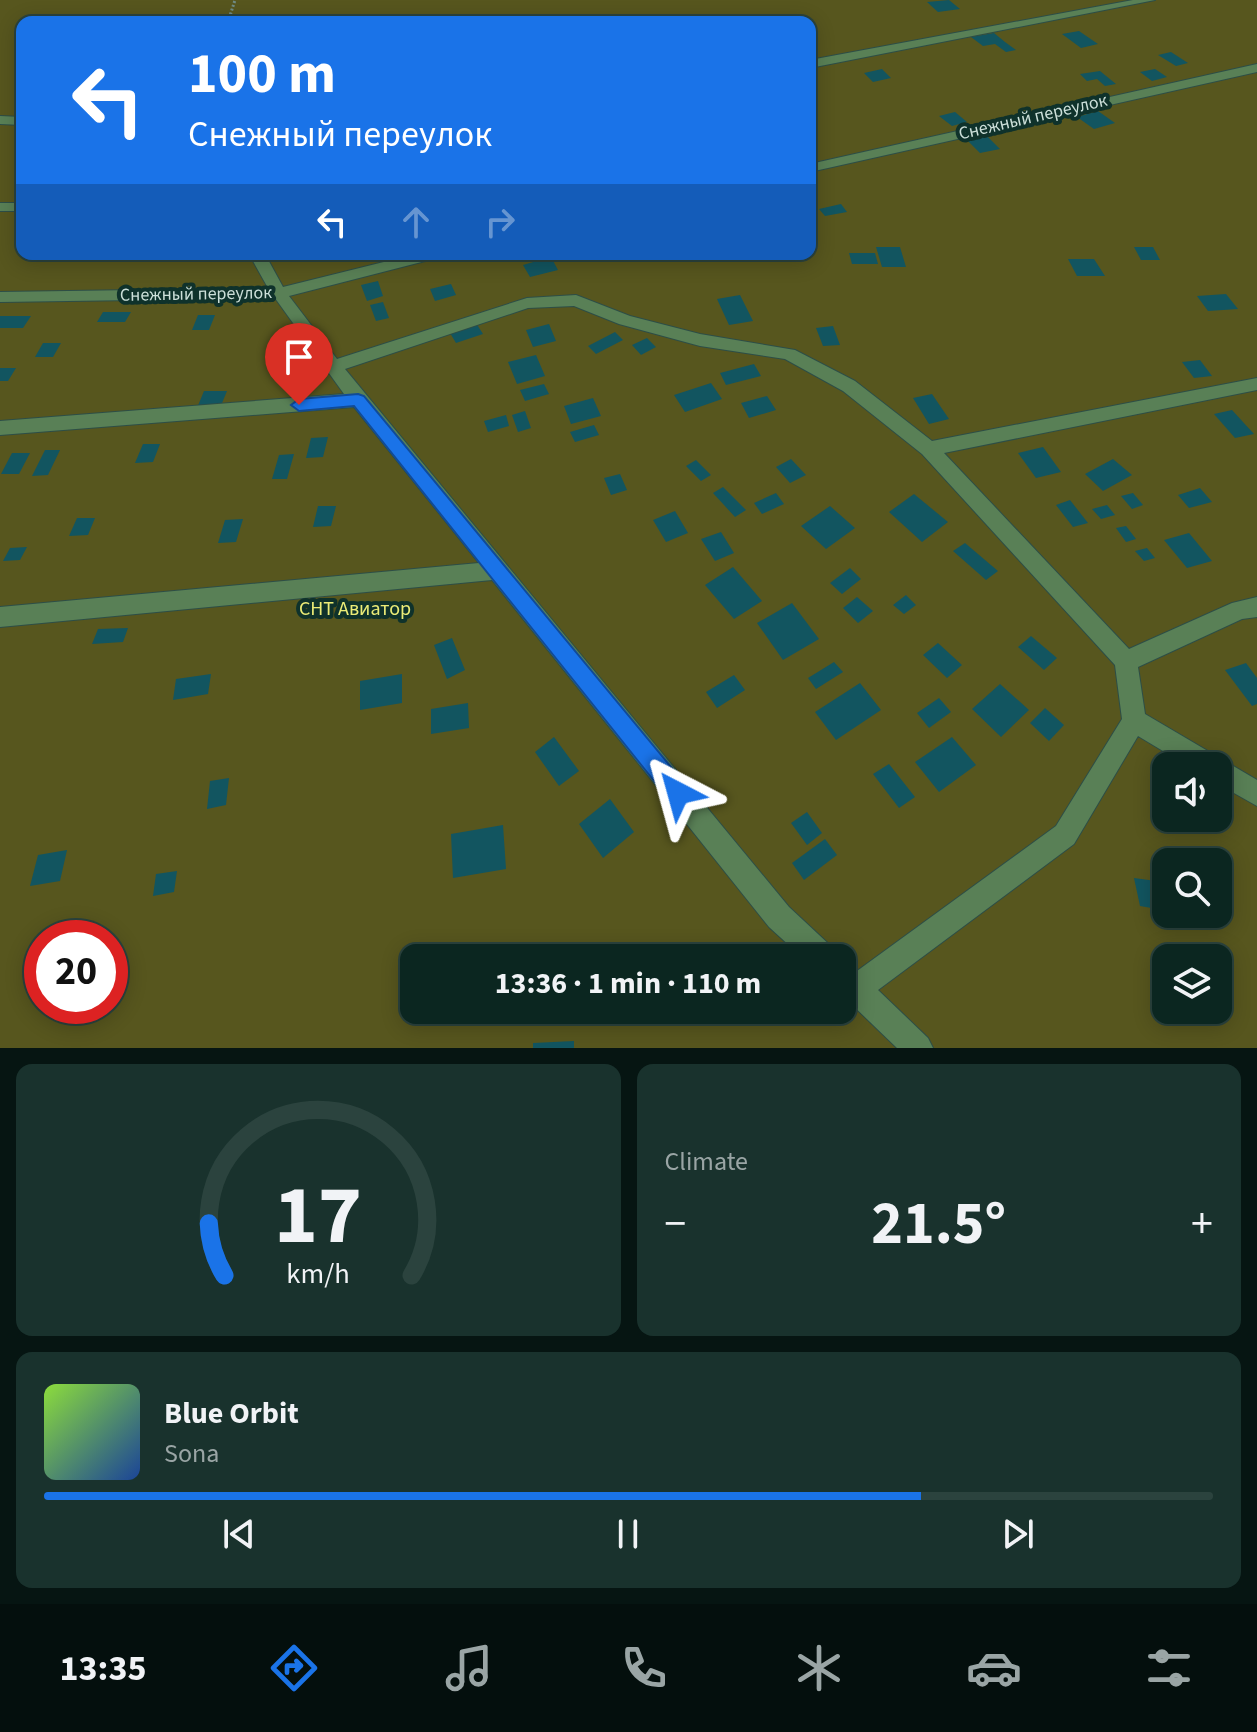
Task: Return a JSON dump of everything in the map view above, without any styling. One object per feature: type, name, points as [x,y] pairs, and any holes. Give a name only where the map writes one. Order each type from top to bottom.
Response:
[{"type":"lane","points":[[816,63],[1150,0]]},
{"type":"lane","name":"Снежный переулок","points":[[816,167],[1257,68]]},
{"type":"lane","points":[[260,260],[279,293],[358,400],[779,917],[808,944]]},
{"type":"lane","name":"Снежный переулок","points":[[0,297],[279,293],[412,260]]},
{"type":"lane","points":[[333,367],[527,303],[576,300],[625,320],[700,340],[789,354],[849,386],[929,449],[1126,661],[1134,721],[1065,835],[856,977]]},
{"type":"lane","points":[[929,449],[1257,384]]},
{"type":"lane","points":[[0,428],[358,400]]},
{"type":"lane","points":[[0,617],[496,571]]},
{"type":"lane","points":[[1126,661],[1240,610],[1257,607]]},
{"type":"lane","points":[[1134,721],[1187,752]]},
{"type":"lane","points":[[1232,779],[1257,794]]},
{"type":"lane","points":[[856,989],[918,1048]]},
{"type":"green space","name":"СНТ Авиатор","points":[[0,0],[1257,0],[1257,1048],[0,1048]]},
{"type":"building","points":[[949,0],[960,9],[938,12],[927,2]]},
{"type":"building","points":[[1079,31],[1098,44],[1081,48],[1062,34]]},
{"type":"building","points":[[994,33],[1016,50],[1006,52],[995,44],[983,46],[971,37]]},
{"type":"building","points":[[1171,52],[1188,63],[1176,66],[1158,55]]},
{"type":"building","points":[[882,69],[891,78],[873,82],[864,73]]},
{"type":"building","points":[[1155,69],[1167,77],[1152,81],[1140,72]]},
{"type":"building","points":[[1100,71],[1116,84],[1105,86],[1097,79],[1087,81],[1080,74]]},
{"type":"building","points":[[1098,111],[1115,123],[1094,129],[1077,117]]},
{"type":"building","points":[[955,112],[967,122],[952,126],[939,116]]},
{"type":"building","points":[[987,136],[1000,149],[980,153],[966,139]]},
{"type":"building","points":[[841,204],[847,212],[825,216],[819,209]]},
{"type":"building","points":[[876,247],[900,247],[906,267],[882,267]]},
{"type":"building","points":[[1134,247],[1153,247],[1160,260],[1141,260]]},
{"type":"building","points":[[849,253],[875,253],[878,264],[852,264]]},
{"type":"building","points":[[1068,259],[1094,259],[1105,276],[1077,276]]},
{"type":"building","points":[[553,260],[558,270],[530,277],[523,265]]},
{"type":"building","points":[[378,281],[383,296],[367,301],[361,285]]},
{"type":"building","points":[[451,284],[456,295],[435,301],[430,289]]},
{"type":"building","points":[[1226,294],[1238,309],[1208,311],[1197,296]]},
{"type":"building","points":[[740,295],[753,321],[729,325],[717,299]]},
{"type":"building","points":[[383,302],[389,318],[376,321],[370,305]]},
{"type":"building","points":[[103,312],[131,312],[125,322],[97,322]]},
{"type":"building","points":[[198,315],[215,315],[209,330],[192,330]]},
{"type":"building","points":[[0,316],[31,316],[23,328],[0,328]]},
{"type":"building","points":[[476,323],[483,334],[456,343],[450,333]]},
{"type":"building","points":[[549,324],[556,341],[533,347],[526,330]]},
{"type":"building","points":[[833,326],[840,345],[823,346],[816,328]]},
{"type":"building","points":[[615,332],[623,340],[596,354],[588,346]]},
{"type":"building","points":[[647,338],[656,347],[641,355],[632,345]]},
{"type":"building","points":[[43,343],[61,343],[53,357],[35,357]]},
{"type":"building","points":[[536,355],[545,376],[517,384],[508,362]]},
{"type":"building","points":[[1200,360],[1212,376],[1194,378],[1182,362]]},
{"type":"building","points":[[754,364],[761,376],[726,385],[720,373]]},
{"type":"building","points":[[0,368],[16,368],[8,381],[0,381]]},
{"type":"building","points":[[711,383],[722,399],[685,412],[674,395]]},
{"type":"building","points":[[544,384],[549,394],[525,401],[520,390]]},
{"type":"building","points":[[204,391],[227,391],[220,408],[197,408]]},
{"type":"building","points":[[932,394],[949,419],[929,424],[913,398]]},
{"type":"building","points":[[767,396],[776,410],[749,418],[741,403]]},
{"type":"building","points":[[593,398],[601,416],[571,424],[564,406]]},
{"type":"building","points":[[1232,410],[1254,434],[1235,438],[1214,414]]},
{"type":"building","points":[[525,411],[531,428],[518,432],[512,415]]},
{"type":"building","points":[[506,415],[509,426],[488,432],[484,421]]},
{"type":"building","points":[[594,425],[599,435],[575,442],[570,432]]},
{"type":"building","points":[[328,437],[323,457],[306,458],[311,438]]},
{"type":"building","points":[[143,444],[160,444],[153,462],[135,463]]},
{"type":"building","points":[[1043,447],[1061,472],[1036,478],[1018,453]]},
{"type":"building","points":[[45,450],[60,450],[48,475],[32,476]]},
{"type":"building","points":[[12,453],[30,453],[19,474],[1,474]]},
{"type":"building","points":[[294,454],[287,479],[272,479],[279,455]]},
{"type":"building","points":[[791,459],[806,475],[790,483],[776,467]]},
{"type":"building","points":[[1113,459],[1132,475],[1103,491],[1085,474]]},
{"type":"building","points":[[696,460],[711,475],[701,481],[686,466]]},
{"type":"building","points":[[620,474],[627,490],[611,495],[604,478]]},
{"type":"building","points":[[723,487],[746,510],[735,517],[713,493]]},
{"type":"building","points":[[1200,488],[1212,502],[1189,508],[1178,495]]},
{"type":"building","points":[[776,493],[784,504],[762,514],[754,503]]},
{"type":"building","points":[[1133,493],[1143,505],[1132,509],[1121,496]]},
{"type":"building","points":[[914,494],[948,522],[922,542],[889,512]]},
{"type":"building","points":[[1070,500],[1088,523],[1073,527],[1056,505]]},
{"type":"building","points":[[1107,505],[1115,515],[1101,519],[1092,509]]},
{"type":"building","points":[[318,506],[336,506],[331,526],[313,527]]},
{"type":"building","points":[[830,506],[855,528],[826,549],[801,526]]},
{"type":"building","points":[[675,511],[688,533],[666,542],[653,520]]},
{"type":"building","points":[[77,518],[95,518],[88,535],[69,536]]},
{"type":"building","points":[[243,519],[236,542],[218,543],[225,520]]},
{"type":"building","points":[[1126,526],[1136,539],[1126,542],[1116,528]]},
{"type":"building","points":[[721,532],[734,553],[715,561],[701,539]]},
{"type":"building","points":[[1189,533],[1212,561],[1187,568],[1164,540]]},
{"type":"building","points":[[965,543],[998,571],[986,580],[953,551]]},
{"type":"building","points":[[27,547],[20,560],[3,561],[10,548]]},
{"type":"building","points":[[1147,548],[1155,558],[1144,561],[1135,551]]},
{"type":"building","points":[[733,567],[762,601],[734,619],[705,585]]},
{"type":"building","points":[[850,568],[861,579],[842,594],[830,583]]},
{"type":"building","points":[[906,595],[916,605],[904,614],[893,605]]},
{"type":"building","points":[[857,597],[873,611],[858,623],[843,608]]},
{"type":"building","points":[[792,603],[819,639],[783,660],[757,623]]},
{"type":"building","points":[[128,628],[123,642],[92,644],[98,629]]},
{"type":"building","points":[[1031,636],[1057,658],[1044,670],[1018,647]]},
{"type":"building","points":[[452,638],[465,670],[447,679],[434,645]]},
{"type":"building","points":[[938,643],[962,665],[947,678],[923,655]]},
{"type":"building","points":[[834,662],[843,672],[816,689],[808,678]]},
{"type":"building","points":[[1246,663],[1257,678],[1257,704],[1252,706],[1225,670]]},
{"type":"building","points":[[211,674],[208,694],[173,700],[176,679]]},
{"type":"building","points":[[402,674],[402,703],[360,710],[360,681]]},
{"type":"building","points":[[734,675],[745,690],[717,708],[706,692]]},
{"type":"building","points":[[860,683],[881,710],[836,740],[815,712]]},
{"type":"building","points":[[1000,684],[1029,710],[1001,737],[972,709]]},
{"type":"building","points":[[939,698],[951,712],[929,728],[917,713]]},
{"type":"building","points":[[468,703],[469,728],[431,734],[431,709]]},
{"type":"building","points":[[1045,708],[1064,725],[1049,741],[1030,723]]},
{"type":"building","points":[[554,737],[579,771],[559,786],[535,752]]},
{"type":"building","points":[[952,737],[976,765],[939,792],[915,762]]},
{"type":"building","points":[[889,764],[915,797],[899,808],[873,774]]},
{"type":"building","points":[[229,778],[226,805],[207,809],[210,781]]},
{"type":"building","points":[[610,799],[634,832],[603,858],[579,824]]},
{"type":"building","points":[[807,812],[822,833],[807,845],[791,823]]},
{"type":"building","points":[[503,825],[506,869],[453,878],[451,834]]},
{"type":"building","points":[[825,839],[837,855],[804,880],[792,863]]},
{"type":"building","points":[[67,850],[60,881],[30,886],[38,855]]},
{"type":"building","points":[[177,871],[174,892],[153,896],[156,874]]},
{"type":"building","points":[[1134,878],[1152,880],[1152,908],[1140,906]]},
{"type":"building","points":[[574,1041],[574,1048],[533,1048],[533,1043]]},
{"type":"route","points":[[299,405],[358,400],[678,793]]}]
